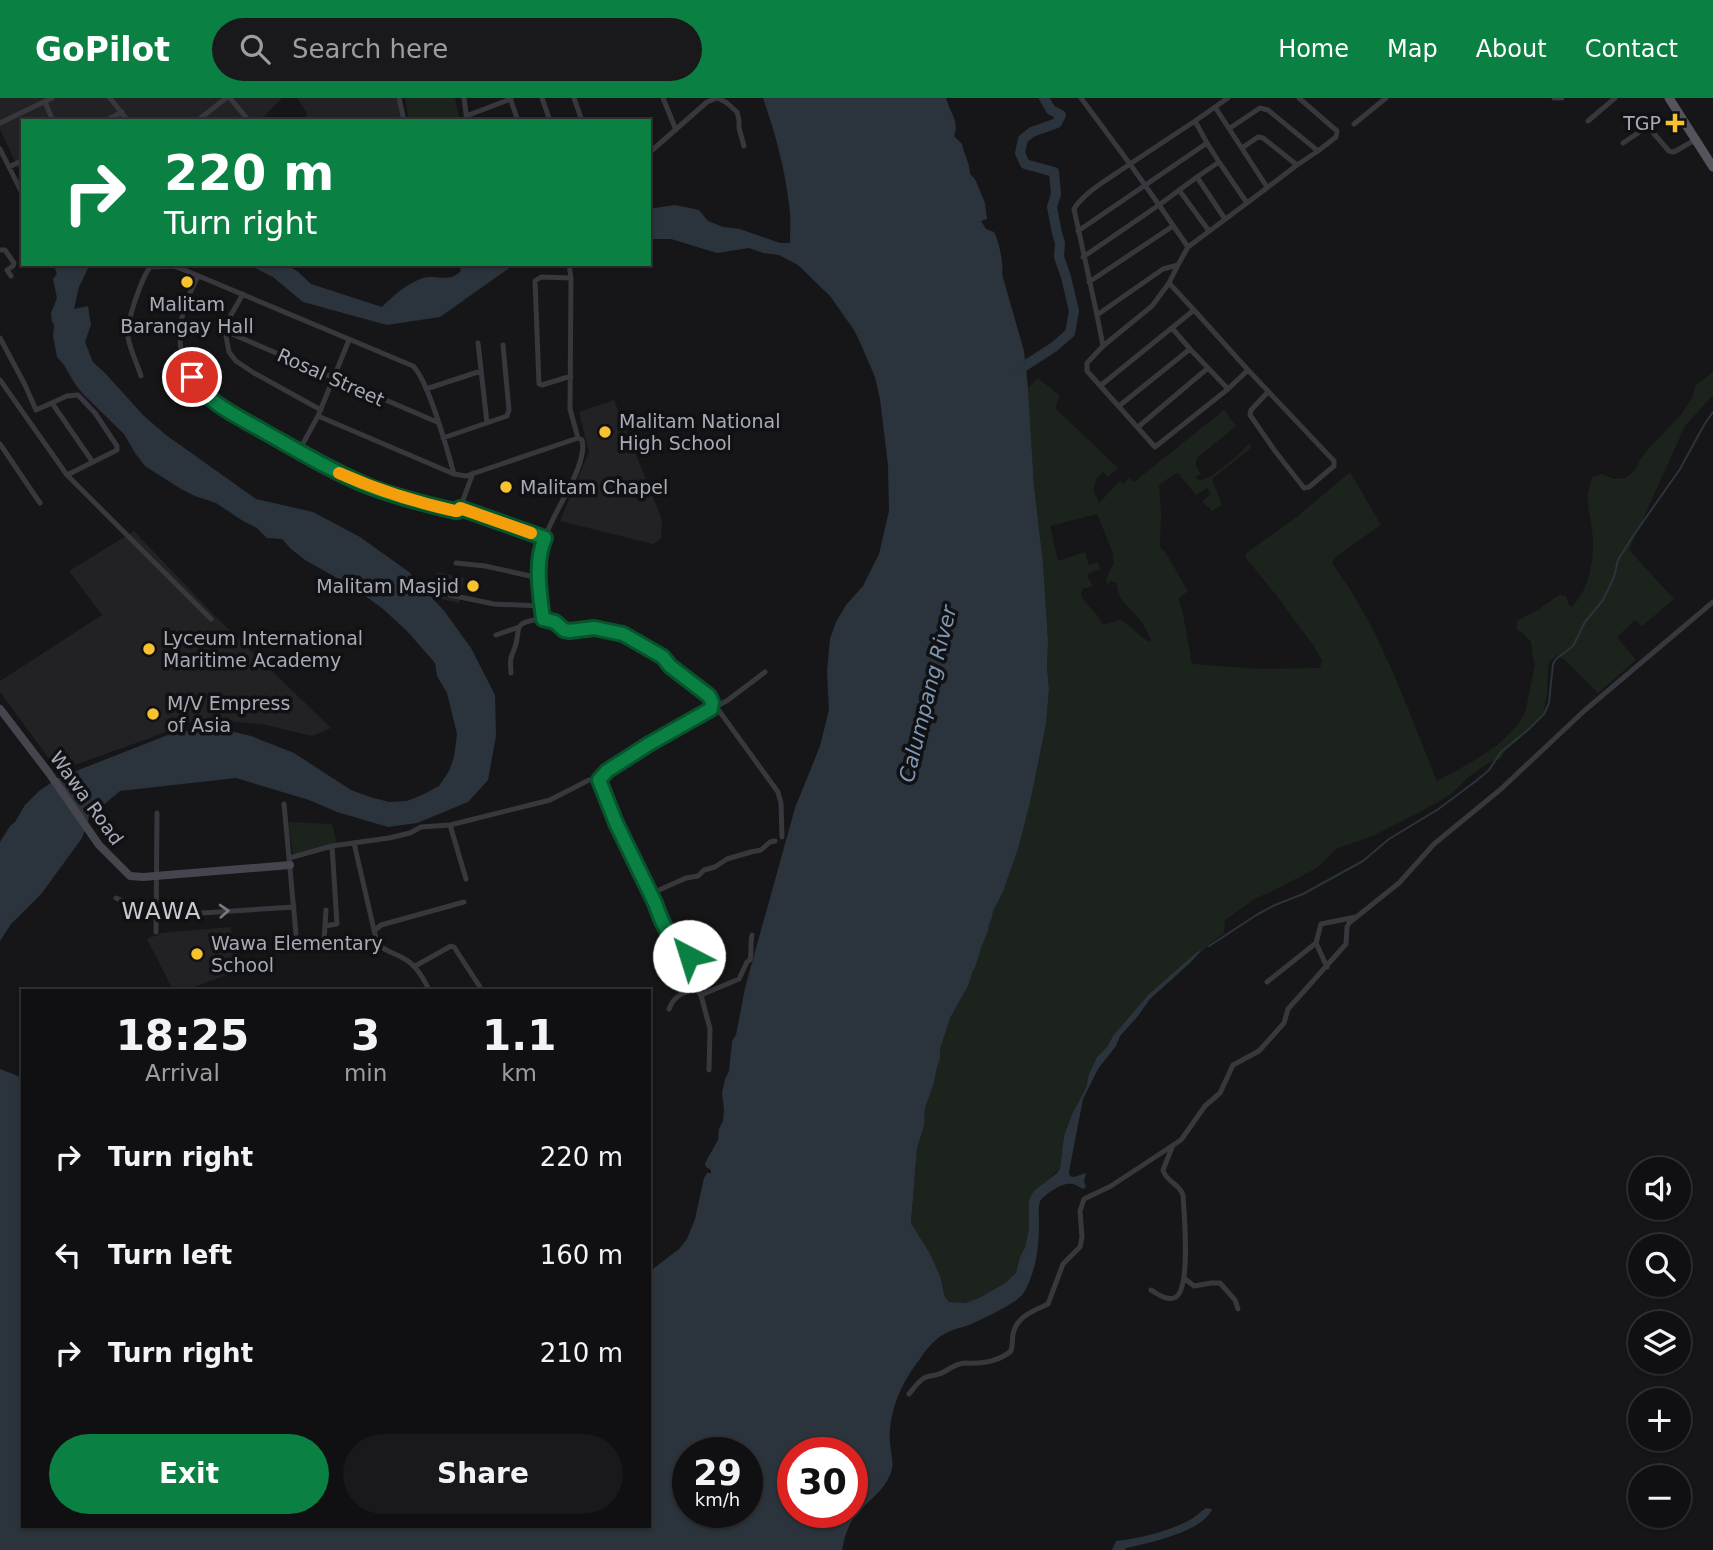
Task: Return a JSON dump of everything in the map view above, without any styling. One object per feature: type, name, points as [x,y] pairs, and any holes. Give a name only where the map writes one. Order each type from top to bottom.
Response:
[{"type":"main road","points":[[1669,98],[1713,167]]},
{"type":"street","points":[[0,123],[52,98]]},
{"type":"street","points":[[110,98],[127,119]]},
{"type":"street","points":[[200,119],[228,98],[247,119]]},
{"type":"street","points":[[399,98],[404,119]]},
{"type":"street","points":[[464,98],[467,118],[511,99],[517,119]]},
{"type":"street","points":[[542,98],[549,119]]},
{"type":"street","points":[[574,98],[581,119]]},
{"type":"street","points":[[651,151],[707,102],[717,98],[737,112],[738,128],[744,146]]},
{"type":"street","points":[[1103,346],[1078,231],[1074,209],[1076,205],[1130,164],[1228,98]]},
{"type":"street","points":[[1248,370],[1155,447],[1090,375],[1086,367],[1103,346],[1152,306],[1169,283],[1188,247],[1336,138],[1337,131],[1298,98]]},
{"type":"street","points":[[1354,124],[1386,98]]},
{"type":"street","points":[[1554,98],[1562,98]]},
{"type":"street","points":[[1588,121],[1615,98]]},
{"type":"street","points":[[1083,99],[1188,247]]},
{"type":"street","points":[[664,100],[676,131]]},
{"type":"street","points":[[45,102],[52,119]]},
{"type":"street","points":[[1215,107],[1267,187]]},
{"type":"street","points":[[1230,128],[1264,108],[1318,151]]},
{"type":"street","points":[[109,119],[122,112]]},
{"type":"street","points":[[1195,121],[1247,203]]},
{"type":"street","points":[[1623,143],[1649,128],[1669,151],[1674,152],[1695,140]]},
{"type":"street","points":[[1242,148],[1258,137],[1263,138],[1297,165]]},
{"type":"street","points":[[1078,231],[1207,143]]},
{"type":"street","points":[[0,149],[21,191]]},
{"type":"street","points":[[9,167],[21,161]]},
{"type":"street","points":[[1083,257],[1219,162]]},
{"type":"street","points":[[1197,177],[1225,219]]},
{"type":"street","points":[[1179,190],[1209,232]]},
{"type":"street","points":[[1089,282],[1173,226]]},
{"type":"street","points":[[0,250],[5,250],[14,263],[7,270],[11,276]]},
{"type":"street","points":[[1097,315],[1163,269],[1178,265]]},
{"type":"street","points":[[141,376],[127,335],[143,278],[147,269],[153,266],[182,266],[198,276],[413,366],[420,373],[454,474]]},
{"type":"street","points":[[543,619],[540,578],[542,545],[573,481],[584,447],[582,440],[578,438],[570,409],[569,266]]},
{"type":"street","points":[[198,276],[183,312],[180,342],[183,358],[197,387],[215,403],[326,466],[367,485],[423,504],[458,511],[473,474]]},
{"type":"street","points":[[571,278],[541,277],[536,281],[539,384],[571,376]]},
{"type":"street","points":[[1169,283],[1334,461],[1334,467],[1309,488],[1304,488],[1250,415],[1251,410],[1268,392]]},
{"type":"street","points":[[243,294],[228,320],[225,331],[229,352],[236,361],[320,413],[454,474],[473,474],[578,438]]},
{"type":"street","points":[[1100,386],[1194,310]]},
{"type":"street","points":[[1172,328],[1228,389]]},
{"type":"street","name":"Rosal Street","points":[[225,331],[438,422]]},
{"type":"street","points":[[0,338],[36,410]]},
{"type":"street","points":[[299,451],[320,413],[349,340]]},
{"type":"street","points":[[478,343],[487,423]]},
{"type":"street","points":[[443,438],[507,416],[503,345]]},
{"type":"street","points":[[1119,406],[1190,349]]},
{"type":"street","points":[[1138,427],[1208,369]]},
{"type":"street","points":[[426,389],[481,371]]},
{"type":"street","points":[[0,380],[67,475],[211,619]]},
{"type":"street","points":[[25,416],[67,396],[78,395],[95,413],[117,449],[67,475]]},
{"type":"street","points":[[52,403],[93,461]]},
{"type":"street","points":[[0,444],[40,503]]},
{"type":"street","points":[[460,508],[545,538]]},
{"type":"street","points":[[456,564],[485,566],[540,578]]},
{"type":"street","points":[[450,596],[494,604],[541,606]]},
{"type":"street","points":[[909,1394],[922,1379],[956,1365],[990,1362],[1007,1355],[1011,1351],[1013,1332],[1019,1320],[1048,1304],[1061,1268],[1080,1247],[1080,1211],[1084,1199],[1111,1186],[1181,1140],[1205,1106],[1220,1093],[1233,1065],[1259,1051],[1284,1023],[1287,1011],[1346,944],[1348,925],[1399,883],[1434,844],[1502,789],[1584,711],[1713,602]]},
{"type":"street","points":[[496,635],[519,627],[524,622],[543,619],[555,622],[564,630],[594,628],[623,634],[663,657],[670,666],[709,696],[714,708],[778,792],[782,837]]},
{"type":"street","points":[[511,673],[510,658],[515,649],[519,627]]},
{"type":"street","points":[[290,862],[332,846],[410,833],[421,827],[450,825],[550,800],[589,780],[599,780],[607,771],[714,708],[765,672]]},
{"type":"street","name":"Wawa Road","points":[[0,709],[50,773],[99,845],[130,876],[290,862]]},
{"type":"street","points":[[599,780],[620,833],[667,931],[689,956],[696,989],[701,995],[710,1029],[709,1070]]},
{"type":"street","points":[[284,804],[296,934]]},
{"type":"street","points":[[156,932],[157,813]]},
{"type":"street","points":[[450,825],[466,879]]},
{"type":"street","points":[[650,894],[686,878],[698,876],[704,870],[727,859],[761,850],[775,841]]},
{"type":"street","points":[[354,843],[377,943],[413,966],[428,989]]},
{"type":"street","points":[[325,926],[337,924],[332,846]]},
{"type":"street","points":[[116,898],[156,916],[294,907]]},
{"type":"street","points":[[374,931],[381,925],[464,902]]},
{"type":"street","points":[[324,941],[326,910]]},
{"type":"street","points":[[1268,982],[1316,943],[1321,923],[1357,916]]},
{"type":"street","points":[[701,995],[739,979],[750,960],[752,934]]},
{"type":"street","points":[[1316,943],[1327,967]]},
{"type":"street","points":[[413,966],[451,946],[454,947],[481,989]]},
{"type":"street","points":[[669,1009],[674,998],[696,989]]},
{"type":"street","points":[[1151,1290],[1163,1297],[1172,1298],[1179,1294],[1184,1278],[1186,1262],[1182,1195],[1163,1170],[1173,1145]]},
{"type":"street","points":[[1184,1278],[1194,1286],[1220,1283],[1232,1296],[1238,1309]]},
{"type":"shaded area","points":[[0,98],[282,98],[262,119],[21,119],[21,175],[0,129]]},
{"type":"shaded area","points":[[297,98],[397,98],[401,119],[306,119],[307,113]]},
{"type":"shaded area","points":[[405,98],[455,98],[460,119],[409,119]]},
{"type":"shaded area","points":[[1713,372],[1713,395],[1685,426],[1629,550],[1674,599],[1642,626],[1635,620],[1617,637],[1636,660],[1598,693],[1557,655],[1549,662],[1543,713],[1504,752],[1501,759],[1488,763],[1450,795],[1422,811],[1372,836],[1336,849],[1317,868],[1256,898],[1225,920],[1224,933],[1149,994],[1097,1057],[1064,1136],[1060,1168],[1029,1200],[1029,1229],[1016,1273],[1005,1283],[979,1298],[965,1303],[949,1302],[945,1297],[940,1276],[911,1223],[917,1148],[924,1126],[925,1108],[940,1060],[939,1048],[950,1018],[968,986],[993,911],[1003,892],[1018,849],[1046,724],[1049,689],[1048,641],[1028,388],[1038,378],[1060,396],[1055,408],[1118,468],[1108,477],[1103,472],[1097,478],[1093,489],[1099,503],[1120,481],[1123,484],[1129,478],[1134,482],[1224,410],[1236,426],[1197,458],[1196,465],[1201,474],[1196,477],[1199,481],[1213,475],[1249,444],[1252,447],[1212,479],[1222,505],[1212,511],[1202,501],[1211,494],[1207,488],[1196,495],[1178,473],[1159,485],[1160,546],[1188,591],[1178,599],[1192,664],[1261,669],[1320,668],[1322,660],[1313,645],[1245,557],[1246,553],[1298,516],[1350,472],[1381,525],[1335,557],[1332,563],[1378,641],[1437,781],[1499,744],[1517,726],[1525,713],[1535,665],[1531,642],[1517,630],[1517,621],[1559,595],[1566,596],[1572,607],[1584,590],[1592,561],[1593,540],[1588,497],[1593,477],[1602,474],[1614,479],[1626,478],[1635,470],[1648,449],[1681,415],[1693,396],[1695,386]],"holes":[[[1097,514],[1114,556],[1114,563],[1106,579],[1108,585],[1111,581],[1117,583],[1121,599],[1143,625],[1150,642],[1120,620],[1103,625],[1081,594],[1083,589],[1093,586],[1087,576],[1100,569],[1098,562],[1089,565],[1085,552],[1058,561],[1050,526]]]},
{"type":"shaded area","points":[[614,400],[662,520],[661,539],[653,544],[560,521],[589,452],[579,412]]},
{"type":"shaded area","name":"Lyceum International Maritime Academy","points":[[134,531],[215,616],[331,728],[312,736],[262,724],[198,719],[58,771],[0,692],[0,681],[102,615],[69,571]]},
{"type":"shaded area","points":[[437,572],[464,578],[459,603],[432,594]]},
{"type":"shaded area","points":[[288,822],[332,824],[337,843],[293,854]]},
{"type":"shaded area","name":"Wawa Elementary School","points":[[230,927],[243,969],[189,989],[172,989],[147,939],[162,933]]},
{"type":"water","name":"Calumpang River","points":[[763,98],[946,98],[955,122],[954,136],[962,144],[970,174],[975,179],[985,203],[987,219],[981,221],[986,229],[994,232],[998,241],[1002,274],[1024,351],[1043,563],[1049,689],[1046,724],[1018,849],[1003,892],[993,911],[968,986],[950,1018],[917,1148],[911,1223],[930,1254],[949,1302],[965,1303],[979,1298],[1005,1283],[1016,1273],[1029,1229],[1029,1200],[1034,1191],[1060,1168],[1064,1136],[1097,1057],[1149,994],[1196,953],[1219,939],[1202,950],[1150,999],[1098,1069],[1083,1099],[1069,1172],[1070,1176],[1074,1177],[1086,1173],[1086,1187],[1083,1189],[1073,1184],[1064,1185],[1040,1201],[1036,1259],[1024,1293],[996,1312],[940,1337],[932,1343],[907,1378],[891,1421],[890,1475],[868,1502],[868,1437],[777,1437],[777,1528],[849,1528],[842,1550],[0,1550],[0,1069],[21,1077],[21,1528],[651,1528],[651,1270],[679,1249],[687,1239],[695,1219],[704,1178],[707,1173],[711,1173],[705,1163],[718,1140],[723,1121],[722,1093],[729,1071],[732,1041],[736,1035],[745,988],[795,808],[820,746],[829,710],[827,672],[830,639],[836,622],[846,605],[863,586],[879,554],[889,511],[888,465],[875,377],[854,330],[830,296],[798,265],[779,255],[749,248],[717,253],[671,239],[651,239],[651,209],[675,205],[699,210],[708,221],[723,227],[740,229],[780,243],[790,243],[787,191],[779,151]]},
{"type":"water","points":[[56,266],[89,266],[79,287],[74,309],[88,306],[91,325],[85,342],[93,362],[144,416],[166,435],[256,499],[313,512],[360,537],[409,572],[445,612],[471,648],[495,695],[496,736],[488,780],[468,802],[417,823],[388,827],[236,778],[120,791],[89,817],[82,838],[42,893],[11,924],[0,941],[0,842],[25,805],[58,778],[178,731],[234,732],[294,753],[351,790],[389,802],[407,801],[439,786],[454,757],[457,734],[447,693],[437,676],[435,663],[383,609],[353,587],[305,560],[282,539],[267,538],[257,528],[216,503],[181,489],[145,466],[124,434],[83,394],[57,357],[51,313],[57,298],[53,279],[57,274]]},
{"type":"water","points":[[251,266],[288,266],[311,284],[382,307],[401,290],[423,278],[451,277],[464,266],[512,266],[440,317],[387,325],[303,302],[273,277]]},
{"type":"water","points":[[1206,1508],[1212,1509],[1207,1517],[1187,1530],[1125,1550],[1112,1550],[1116,1541],[1172,1528],[1190,1520]]},
{"type":"waterway","points":[[1015,372],[1054,347],[1070,333],[1074,311],[1059,257],[1060,243],[1052,207],[1056,194],[1054,172],[1025,164],[1020,153],[1023,139],[1032,132],[1057,123],[1061,115],[1051,110],[1044,98]]},
{"type":"waterway","points":[[1209,946],[1258,914],[1303,894],[1363,861],[1389,839],[1437,810],[1489,770],[1501,752],[1544,714],[1549,703],[1553,664],[1573,646],[1585,622],[1603,600],[1614,577],[1618,560],[1680,469],[1713,412]]},
{"type":"slow traffic","points":[[339,473],[423,504],[455,511],[460,508],[531,533]]},
{"type":"place","name":"TGP","points":[[1675,123]]},
{"type":"place","name":"Malitam Barangay Hall","points":[[187,282]]},
{"type":"place","name":"Malitam National High School","points":[[605,432]]},
{"type":"place","name":"Malitam Chapel","points":[[506,487]]},
{"type":"place","name":"Malitam Masjid","points":[[473,586]]},
{"type":"place","name":"Lyceum International Maritime Academy","points":[[149,649]]},
{"type":"place","name":"M/V Empress of Asia","points":[[153,714]]},
{"type":"place","name":"Wawa Elementary School","points":[[197,954]]},
{"type":"district","name":"WAWA","points":[[162,911]]},
{"type":"route","points":[[192,377],[197,387],[215,403],[326,466],[367,485],[423,504],[455,511],[460,508],[545,538],[540,567],[543,619],[555,622],[564,630],[594,628],[623,634],[663,657],[670,666],[709,696],[711,709],[649,744],[607,771],[599,780],[607,804],[667,931],[689,956]]}]
